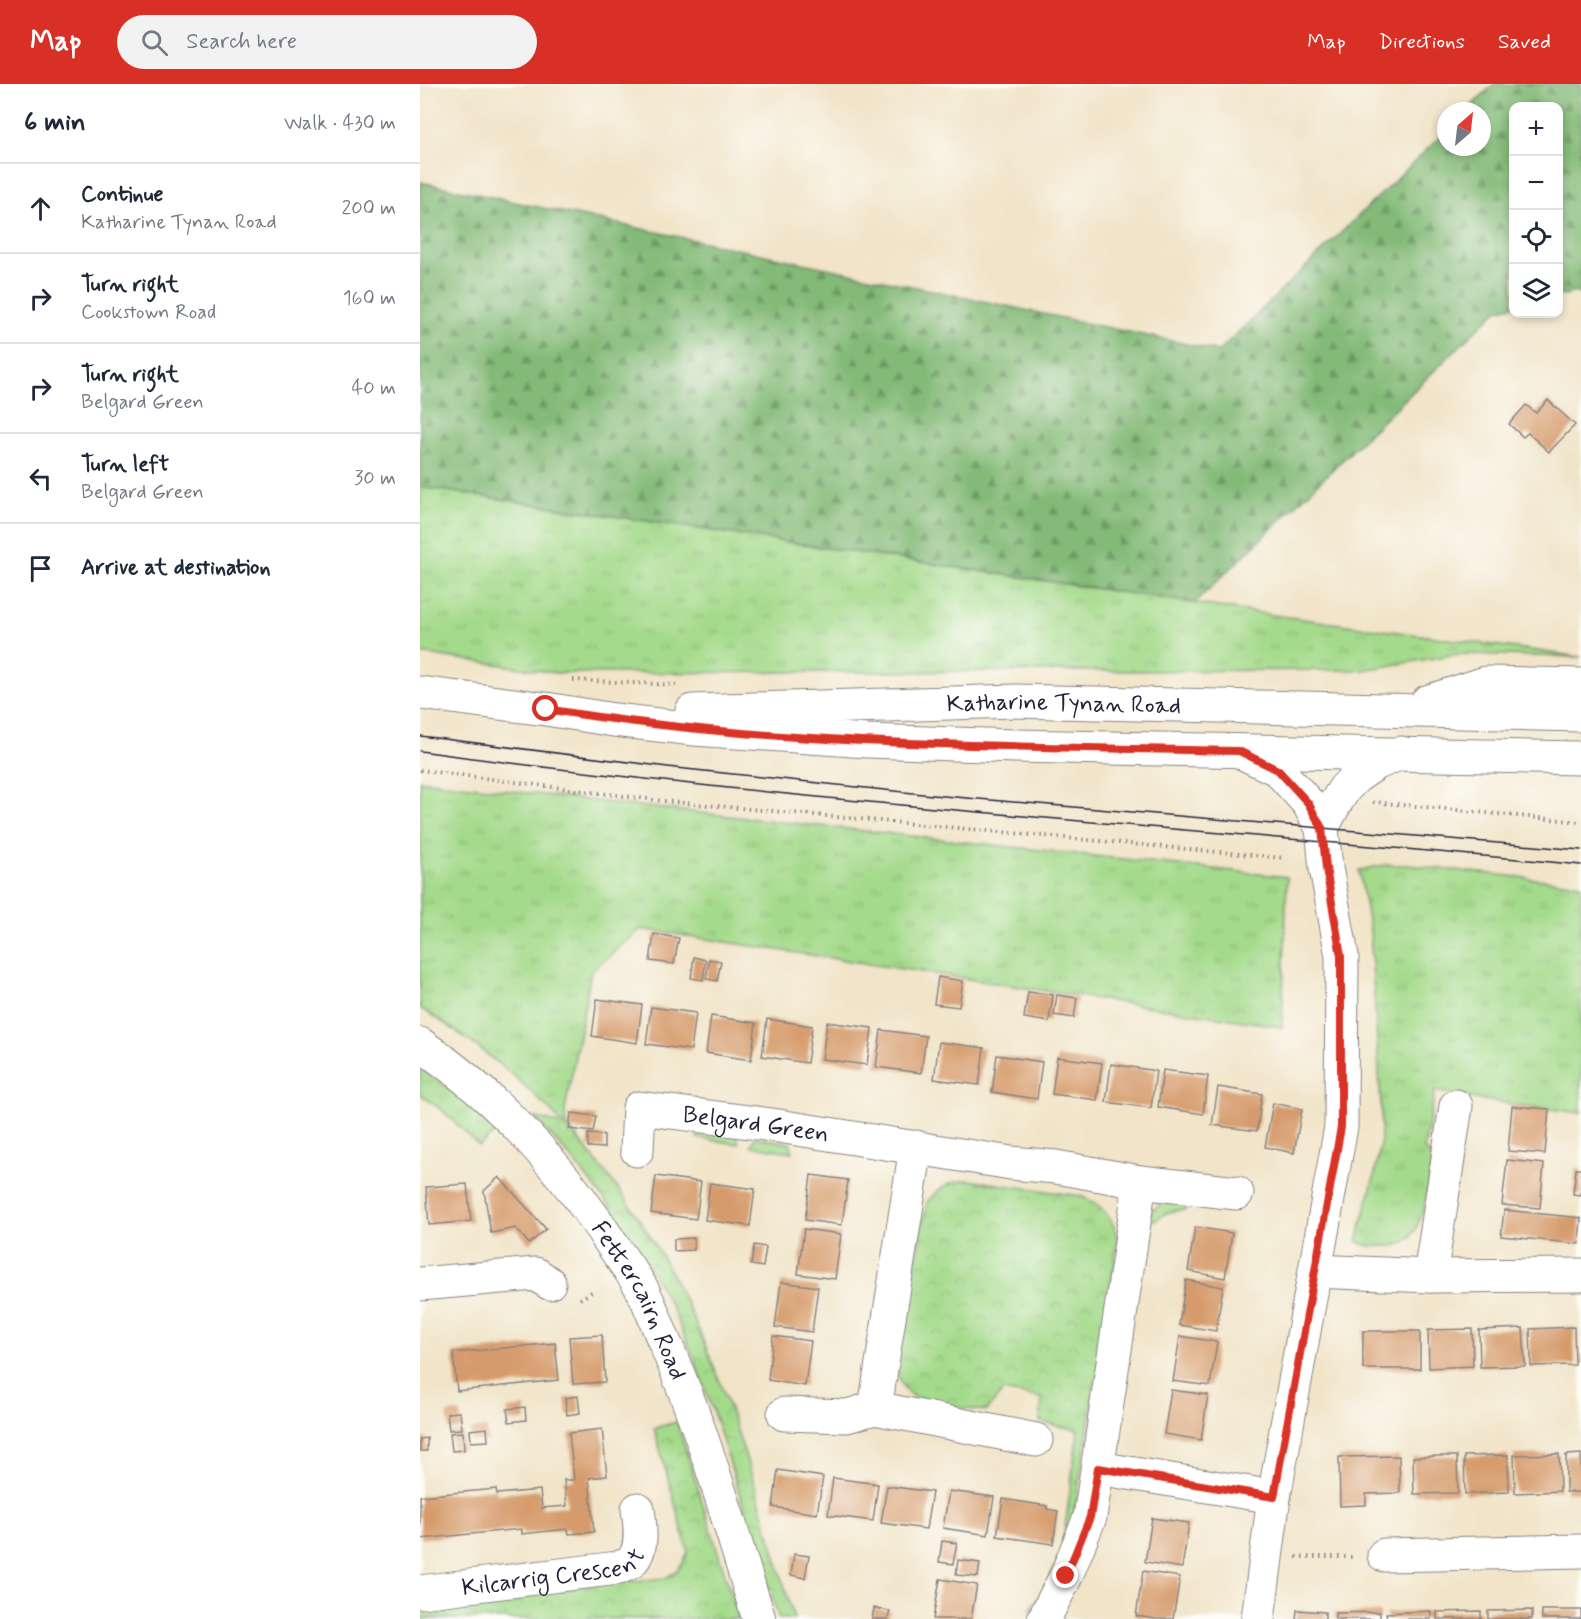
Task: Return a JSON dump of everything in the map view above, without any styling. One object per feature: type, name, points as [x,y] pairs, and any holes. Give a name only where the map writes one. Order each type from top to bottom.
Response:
[{"type":"street","points":[[1402,710],[1486,683],[1581,685]]},
{"type":"street","name":"Katharine Tynan Road","points":[[420,693],[694,729],[867,741],[1581,758]]},
{"type":"street","name":"Katharine Tynan Road","points":[[546,709],[694,711],[1016,700],[1581,714]]},
{"type":"street","name":"Katharine Tynan Road","points":[[1239,751],[1278,770],[1308,803],[1322,828]]},
{"type":"street","points":[[1258,1619],[1274,1497],[1341,1127],[1341,956],[1326,868],[1322,828],[1345,788],[1356,777],[1375,764],[1401,753]]},
{"type":"street","name":"Fettercairn Road","points":[[420,1044],[451,1065],[513,1120],[558,1170],[588,1208],[642,1289],[680,1376],[711,1465],[759,1619]]},
{"type":"street","points":[[1430,1276],[1456,1106]]},
{"type":"street","name":"Belgard Green","points":[[637,1150],[639,1108],[772,1125],[1056,1167],[1140,1182],[1237,1194]]},
{"type":"street","points":[[875,1408],[916,1148]]},
{"type":"street","points":[[1044,1619],[1066,1576],[1090,1517],[1140,1182]]},
{"type":"street","points":[[1315,1271],[1430,1276],[1581,1275]]},
{"type":"street","points":[[420,1284],[536,1274],[549,1283]]},
{"type":"street","points":[[784,1414],[848,1416],[875,1408],[1036,1440]]},
{"type":"street","points":[[1098,1468],[1274,1497]]},
{"type":"street","name":"Kilcarrig Crescent","points":[[420,1592],[618,1568],[631,1563],[637,1552],[640,1538],[638,1509]]},
{"type":"street","points":[[1370,1556],[1581,1551]]},
{"type":"path","points":[[420,770],[663,801],[1284,858]]},
{"type":"path","points":[[1364,802],[1581,822]]},
{"type":"path","points":[[580,1299],[595,1290]]},
{"type":"path","points":[[1296,1557],[1370,1556]]},
{"type":"green space","points":[[1494,84],[1581,84],[1581,296],[1576,292],[1563,295],[1563,102],[1509,102],[1509,307],[1497,310],[1195,603],[420,487],[420,182],[1219,351],[1437,140],[1437,156],[1491,156],[1491,102],[1475,102]]},
{"type":"green space","points":[[420,487],[1252,612],[1581,657],[1458,654],[1363,670],[556,673],[420,653]]},
{"type":"green space","points":[[420,780],[1287,877],[1282,1027],[641,929],[591,971],[565,1110],[566,1127],[497,1062],[420,1008]]},
{"type":"green space","points":[[1385,865],[1407,865],[1581,884],[1581,1113],[1481,1100],[1435,1091],[1424,1149],[1432,1158],[1427,1194],[1420,1220],[1415,1231],[1407,1240],[1398,1245],[1377,1246],[1357,1241],[1381,1141],[1381,1104],[1370,931],[1359,870]]},
{"type":"green space","points":[[420,1068],[452,1091],[497,1131],[479,1146],[442,1110],[420,1094]]},
{"type":"green space","points":[[534,1117],[565,1126],[578,1139],[638,1217],[669,1270],[697,1325],[720,1382],[741,1441],[794,1619],[779,1619],[718,1426],[694,1358],[671,1306],[639,1250],[610,1206]]},
{"type":"green space","points":[[701,1129],[737,1135],[739,1144],[697,1138]]},
{"type":"green space","points":[[755,1137],[790,1143],[793,1152],[750,1146]]},
{"type":"green space","points":[[969,1180],[1088,1199],[1106,1213],[1118,1241],[1068,1553],[1036,1611],[1030,1610],[1048,1584],[1062,1551],[1078,1430],[1040,1422],[1042,1398],[1003,1391],[986,1411],[942,1406],[920,1400],[911,1395],[901,1383],[896,1362],[927,1202],[945,1186]]},
{"type":"green space","points":[[1190,1198],[1186,1210],[1169,1212],[1155,1221],[1147,1215],[1166,1201]]},
{"type":"green space","points":[[677,1422],[739,1619],[420,1619],[420,1602],[665,1578],[680,1568],[688,1551],[654,1428]]},
{"type":"building","points":[[1548,400],[1575,425],[1549,452],[1528,433],[1523,437],[1509,424],[1526,405],[1536,413]]},
{"type":"building","points":[[654,934],[679,938],[674,964],[650,961]]},
{"type":"building","points":[[694,957],[706,960],[703,980],[691,978]]},
{"type":"building","points":[[709,959],[721,961],[717,981],[706,979]]},
{"type":"building","points":[[938,977],[963,981],[959,1007],[934,1004]]},
{"type":"building","points":[[1028,992],[1053,995],[1049,1022],[1024,1018]]},
{"type":"building","points":[[1057,995],[1077,998],[1074,1018],[1054,1015]]},
{"type":"building","points":[[597,999],[642,1005],[637,1043],[592,1036]]},
{"type":"building","points":[[651,1007],[696,1013],[691,1050],[646,1044]]},
{"type":"building","points":[[711,1016],[756,1023],[751,1060],[706,1053]]},
{"type":"building","points":[[767,1019],[812,1026],[807,1063],[762,1056]]},
{"type":"building","points":[[827,1022],[872,1028],[867,1065],[822,1059]]},
{"type":"building","points":[[881,1030],[926,1036],[921,1073],[876,1067]]},
{"type":"building","points":[[939,1042],[984,1048],[979,1085],[934,1079]]},
{"type":"building","points":[[997,1055],[1042,1062],[1037,1099],[992,1092]]},
{"type":"building","points":[[1057,1057],[1102,1063],[1097,1100],[1052,1094]]},
{"type":"building","points":[[1111,1064],[1156,1071],[1151,1108],[1106,1102]]},
{"type":"building","points":[[1163,1070],[1208,1076],[1203,1114],[1158,1107]]},
{"type":"building","points":[[1218,1087],[1262,1094],[1257,1131],[1212,1125]]},
{"type":"building","points":[[1273,1103],[1302,1109],[1294,1153],[1265,1147]]},
{"type":"building","points":[[1512,1106],[1549,1109],[1545,1154],[1508,1151]]},
{"type":"building","points":[[571,1113],[596,1116],[593,1132],[569,1129]]},
{"type":"building","points":[[588,1134],[604,1135],[604,1148],[588,1147]]},
{"type":"building","points":[[1507,1160],[1544,1164],[1540,1208],[1502,1205]]},
{"type":"building","points":[[1576,1169],[1581,1169],[1581,1195],[1573,1194]]},
{"type":"building","points":[[811,1175],[848,1180],[842,1225],[805,1220]]},
{"type":"building","points":[[656,1176],[701,1182],[696,1219],[651,1213]]},
{"type":"building","points":[[499,1177],[546,1229],[529,1244],[516,1228],[491,1233],[484,1191]]},
{"type":"building","points":[[710,1183],[755,1189],[750,1226],[705,1220]]},
{"type":"building","points":[[467,1184],[471,1221],[429,1225],[426,1187]]},
{"type":"building","points":[[1504,1210],[1581,1218],[1579,1244],[1501,1236]]},
{"type":"building","points":[[1195,1227],[1232,1233],[1225,1278],[1188,1271]]},
{"type":"building","points":[[804,1229],[841,1234],[835,1279],[798,1274]]},
{"type":"building","points":[[694,1238],[694,1250],[674,1251],[674,1239]]},
{"type":"building","points":[[754,1245],[766,1247],[763,1267],[751,1265]]},
{"type":"building","points":[[1186,1280],[1223,1287],[1216,1331],[1179,1325]]},
{"type":"building","points":[[781,1282],[818,1287],[812,1332],[775,1327]]},
{"type":"building","points":[[1574,1327],[1575,1365],[1531,1366],[1530,1329]]},
{"type":"building","points":[[1523,1328],[1525,1366],[1480,1367],[1479,1330]]},
{"type":"building","points":[[1472,1329],[1473,1366],[1429,1368],[1428,1330]]},
{"type":"building","points":[[1363,1331],[1420,1331],[1420,1369],[1363,1369]]},
{"type":"building","points":[[602,1335],[605,1382],[573,1384],[569,1337]]},
{"type":"building","points":[[773,1336],[811,1341],[805,1386],[768,1380]]},
{"type":"building","points":[[1180,1336],[1217,1342],[1210,1386],[1173,1381]]},
{"type":"building","points":[[555,1343],[559,1380],[457,1391],[453,1353]]},
{"type":"building","points":[[1171,1390],[1208,1395],[1201,1440],[1164,1434]]},
{"type":"building","points":[[578,1396],[580,1413],[567,1415],[565,1398]]},
{"type":"building","points":[[525,1407],[526,1420],[509,1422],[507,1409]]},
{"type":"building","points":[[460,1412],[462,1429],[449,1430],[447,1413]]},
{"type":"building","points":[[487,1428],[488,1441],[471,1442],[470,1430]]},
{"type":"building","points":[[602,1429],[607,1476],[589,1478],[594,1532],[569,1534],[568,1529],[522,1534],[522,1529],[420,1539],[420,1496],[496,1489],[497,1494],[540,1490],[542,1508],[567,1506],[564,1480],[574,1480],[569,1433]]},
{"type":"building","points":[[463,1432],[464,1450],[452,1451],[450,1433]]},
{"type":"building","points":[[427,1438],[427,1451],[420,1451],[420,1439]]},
{"type":"building","points":[[1559,1454],[1560,1491],[1515,1493],[1514,1455]]},
{"type":"building","points":[[1581,1454],[1581,1492],[1566,1492],[1566,1455]]},
{"type":"building","points":[[1508,1455],[1509,1492],[1465,1494],[1464,1456]]},
{"type":"building","points":[[1399,1456],[1400,1493],[1366,1494],[1366,1505],[1340,1506],[1339,1457]]},
{"type":"building","points":[[1457,1456],[1458,1493],[1414,1494],[1413,1457]]},
{"type":"building","points":[[778,1470],[823,1477],[817,1514],[773,1507]]},
{"type":"building","points":[[833,1478],[878,1484],[873,1521],[828,1515]]},
{"type":"building","points":[[887,1486],[932,1492],[926,1529],[881,1523]]},
{"type":"building","points":[[949,1491],[994,1497],[988,1535],[943,1528]]},
{"type":"building","points":[[1003,1499],[1047,1506],[1047,1509],[1058,1511],[1053,1544],[997,1536]]},
{"type":"building","points":[[1152,1518],[1189,1523],[1182,1568],[1145,1562]]},
{"type":"building","points":[[942,1541],[957,1543],[953,1564],[939,1562]]},
{"type":"building","points":[[794,1554],[809,1556],[805,1578],[791,1575]]},
{"type":"building","points":[[958,1560],[980,1563],[978,1577],[956,1575]]},
{"type":"building","points":[[1143,1571],[1180,1577],[1173,1619],[1136,1616]]},
{"type":"building","points":[[940,1579],[977,1585],[971,1619],[933,1619]]},
{"type":"building","points":[[874,1608],[890,1611],[888,1619],[872,1619]]},
{"type":"building","points":[[1297,1610],[1325,1612],[1325,1619],[1296,1619]]},
{"type":"building","points":[[1532,1610],[1532,1619],[1488,1619],[1488,1611]]},
{"type":"building","points":[[1542,1610],[1581,1610],[1581,1619],[1542,1619]]},
{"type":"building","points":[[1431,1611],[1431,1619],[1387,1619],[1386,1613]]},
{"type":"building","points":[[1481,1611],[1481,1619],[1437,1619],[1437,1612]]},
{"type":"building","points":[[1380,1612],[1380,1619],[1335,1619],[1335,1613]]},
{"type":"tram line","points":[[420,736],[676,768],[932,795],[1581,850]]},
{"type":"tram line","points":[[420,751],[565,770],[854,801],[1581,865]]},
{"type":"route","points":[[546,709],[694,729],[867,741],[1239,751],[1278,770],[1308,803],[1322,828],[1326,868],[1341,956],[1341,1127],[1274,1497],[1098,1468],[1090,1517],[1066,1576]]}]
